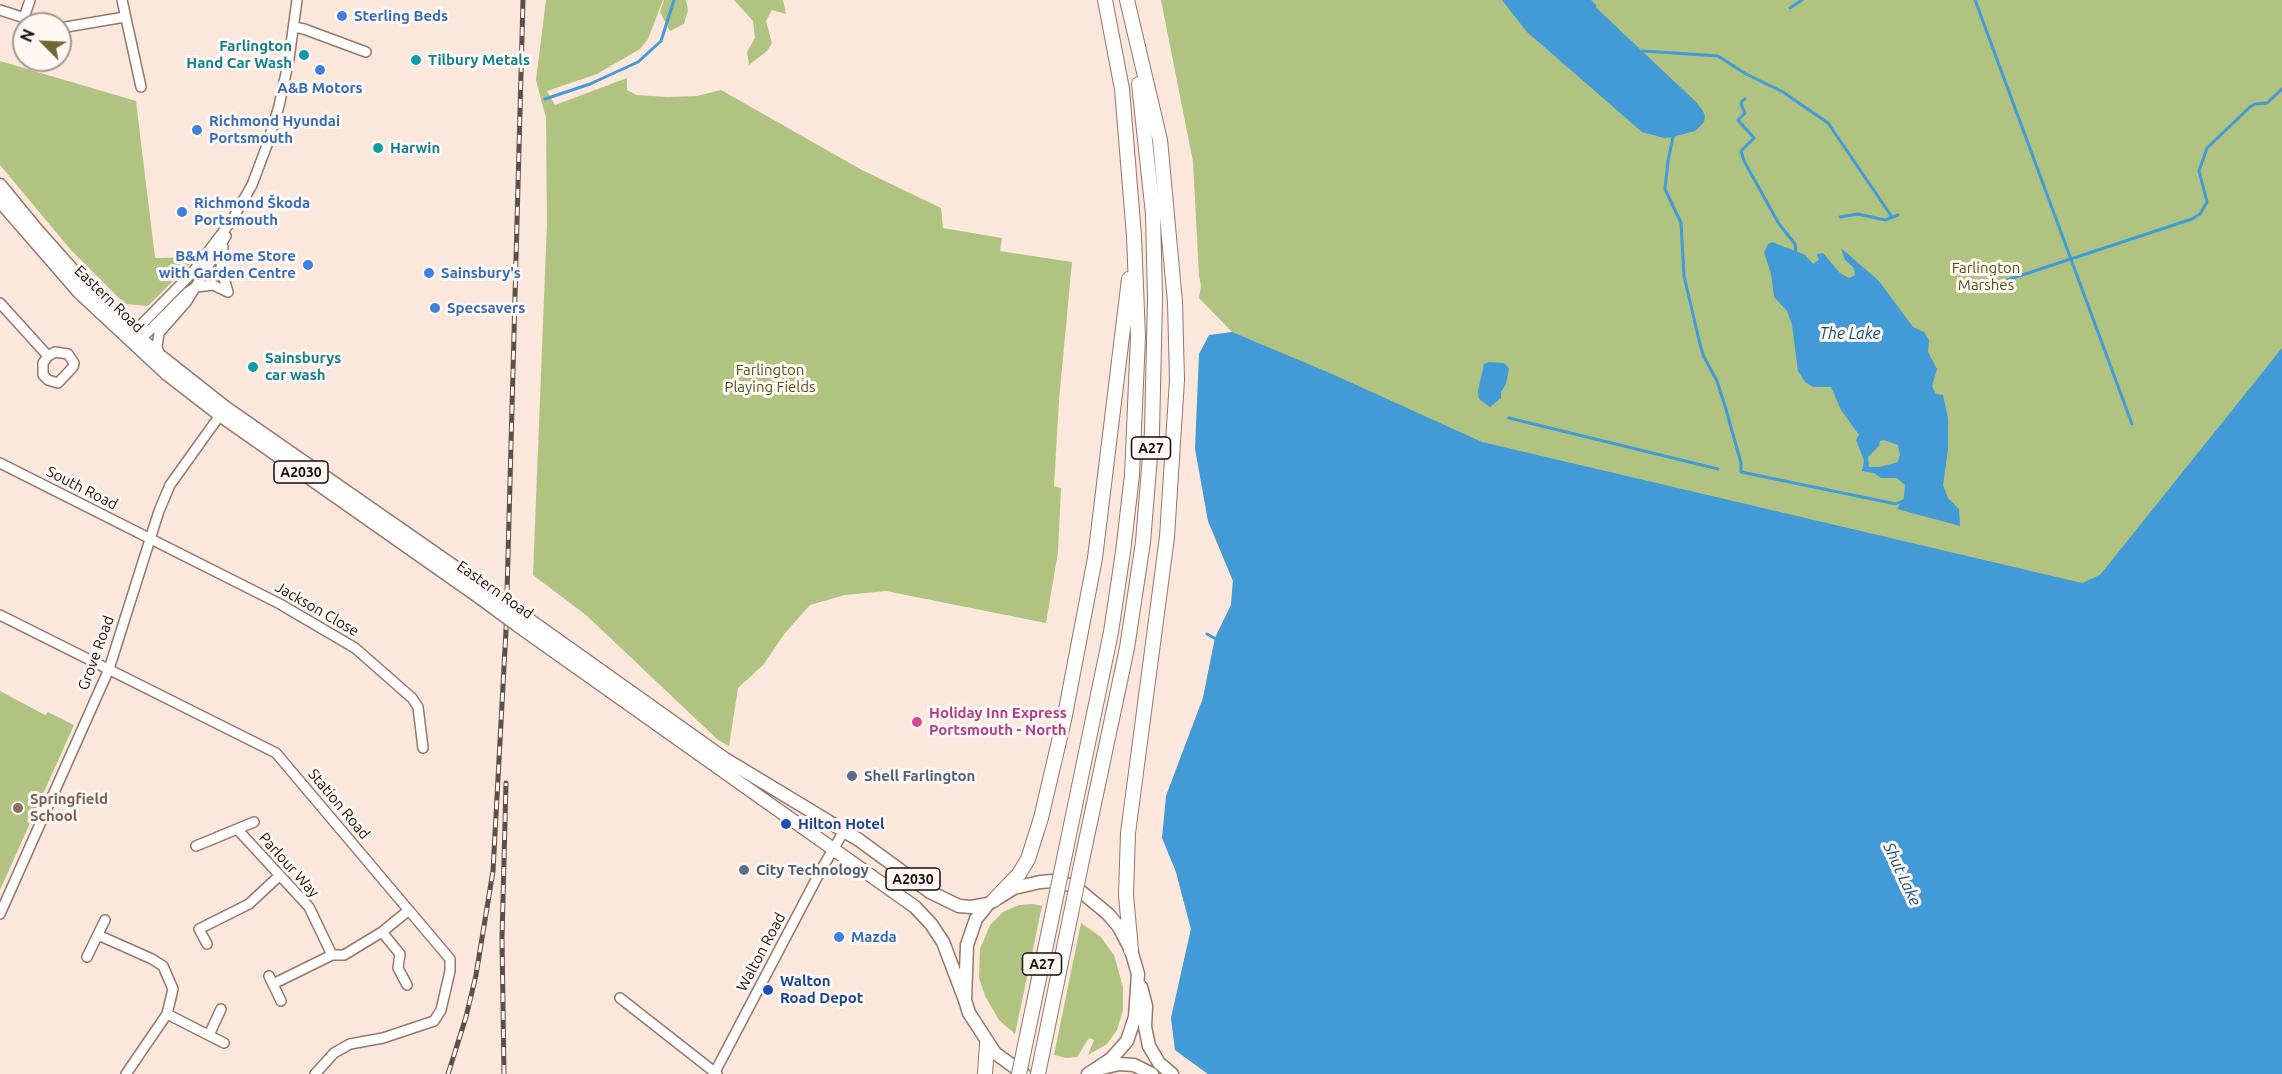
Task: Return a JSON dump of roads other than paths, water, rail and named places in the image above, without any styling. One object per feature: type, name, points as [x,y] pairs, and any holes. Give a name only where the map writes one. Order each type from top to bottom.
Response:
[{"type":"highway","name":"A27","points":[[1019,1074],[1111,632],[1132,475],[1138,337],[1134,236],[1122,89],[1106,0]]},
{"type":"highway","name":"A27","points":[[1038,1074],[1126,648],[1143,542],[1152,432],[1155,298],[1153,214],[1133,32],[1127,0]]},
{"type":"highway","points":[[1131,950],[1127,928],[1126,895],[1128,833],[1167,537],[1177,380],[1175,302],[1160,140],[1133,32]]},
{"type":"highway","points":[[991,902],[1019,874],[1028,859],[1041,818],[1065,720],[1095,558],[1134,236]]},
{"type":"highway","points":[[985,1074],[987,1044]]},
{"type":"main road","name":"Eastern Road","points":[[0,184],[61,258],[136,338],[223,411]]},
{"type":"main road","name":"Eastern Road","points":[[0,201],[62,274],[223,411],[519,619],[915,907],[943,942],[969,1013],[987,1044],[995,1053],[1024,1074]]},
{"type":"main road","name":"Eastern Road","points":[[519,619],[744,772],[844,831],[930,892],[952,904],[971,907],[991,902]]},
{"type":"main road","points":[[965,1000],[965,954],[969,935],[976,919],[991,902],[1014,888],[1040,882],[1053,881],[1070,885],[1086,894],[1119,927],[1131,950],[1138,974],[1146,1006],[1145,1027],[1149,1046],[1159,1063],[1172,1074]]},
{"type":"main road","points":[[1094,1072],[1117,1053],[1129,1035],[1135,1017],[1138,974]]},
{"type":"main road","points":[[1094,1072],[1128,1064],[1152,1074]]},
{"type":"street","points":[[122,0],[141,87]]},
{"type":"street","points":[[136,338],[192,273],[232,220],[252,185],[273,127],[286,76],[297,0]]},
{"type":"street","points":[[72,26],[125,17]]},
{"type":"street","points":[[294,27],[304,28],[366,52]]},
{"type":"street","points":[[136,338],[196,287],[213,285],[228,292],[220,261],[232,220]]},
{"type":"street","points":[[160,356],[157,347],[159,333],[187,301],[228,234]]},
{"type":"street","points":[[192,273],[214,274],[224,281]]},
{"type":"street","points":[[0,303],[48,356]]},
{"type":"street","name":"Grove Road","points":[[0,914],[109,669],[150,539],[170,485],[223,411]]},
{"type":"street","name":"South Road","points":[[0,463],[150,539]]},
{"type":"street","name":"Jackson Close","points":[[150,539],[280,604],[334,635],[368,658],[406,691],[418,707],[423,748]]},
{"type":"street","name":"Station Road","points":[[0,615],[276,753],[450,959],[450,970],[441,1010],[434,1021],[383,1038],[350,1044],[334,1053],[315,1074]]},
{"type":"street","name":"Parlour Way","points":[[196,846],[254,822]]},
{"type":"street","name":"Parlour Way","points":[[237,829],[309,907],[332,956]]},
{"type":"street","name":"Walton Road","points":[[620,998],[716,1073],[844,831]]},
{"type":"street","points":[[207,944],[199,930],[249,904],[279,876]]},
{"type":"street","points":[[281,1001],[271,980],[332,956],[344,955],[382,932],[409,910]]},
{"type":"street","points":[[87,957],[105,920]]},
{"type":"street","points":[[382,932],[400,954],[398,968],[407,985]]},
{"type":"street","points":[[98,935],[163,966],[173,989],[167,1014],[126,1074]]},
{"type":"street","points":[[209,1035],[221,1009]]},
{"type":"street","points":[[167,1014],[224,1043]]},
{"type":"water","points":[[1502,0],[1588,0],[1696,102],[1705,116],[1704,122],[1695,131],[1673,137],[1664,138],[1642,132],[1527,32]]},
{"type":"water","name":"The Lake","points":[[1772,242],[1805,255],[1813,264],[1819,260],[1817,254],[1823,253],[1840,273],[1849,278],[1855,275],[1854,268],[1845,260],[1841,248],[1879,281],[1913,327],[1924,332],[1929,340],[1928,352],[1937,369],[1932,386],[1936,394],[1943,395],[1948,418],[1948,450],[1943,485],[1948,498],[1959,509],[1960,526],[1897,509],[1904,498],[1905,485],[1897,478],[1881,478],[1874,473],[1862,471],[1864,460],[1856,440],[1859,435],[1841,410],[1831,387],[1813,387],[1805,382],[1798,371],[1792,325],[1787,311],[1774,297],[1771,274],[1764,252],[1768,244]],"holes":[[[1884,440],[1898,445],[1900,455],[1898,462],[1880,467],[1869,467],[1868,457],[1879,446],[1880,441]]]},
{"type":"water","name":"Shut Lake","points":[[1232,332],[1332,374],[1482,442],[2082,583],[2100,575],[2282,348],[2282,1074],[1208,1074],[1175,1050],[1171,1018],[1191,929],[1176,872],[1162,838],[1166,796],[1203,698],[1215,638],[1231,605],[1233,581],[1208,521],[1195,449],[1199,354],[1209,335]]},
{"type":"water","points":[[1504,363],[1509,368],[1501,398],[1490,407],[1479,399],[1478,391],[1484,364]]},
{"type":"waterway","points":[[545,99],[590,84],[638,62],[661,41],[674,0]]},
{"type":"waterway","points":[[1589,0],[1595,6]]},
{"type":"waterway","points":[[1790,8],[1802,0]]},
{"type":"waterway","points":[[1975,0],[2132,424]]},
{"type":"waterway","points":[[1643,51],[1718,56],[1746,74],[1783,92],[1828,123],[1892,217]]},
{"type":"waterway","points":[[2001,282],[2192,219],[2200,214],[2207,202],[2199,171],[2207,148],[2250,107],[2267,103],[2282,89]]},
{"type":"waterway","points":[[1745,99],[1741,104],[1745,113],[1738,120],[1754,138],[1741,151],[1744,161],[1779,224],[1795,244],[1796,252]]},
{"type":"waterway","points":[[1673,137],[1665,189],[1681,223],[1684,276],[1699,340],[1725,406],[1741,463],[1741,472],[1896,504],[1905,500]]},
{"type":"waterway","points":[[1840,217],[1858,214],[1885,220],[1898,215]]},
{"type":"waterway","points":[[1509,418],[1718,469]]},
{"type":"waterway","points":[[1207,634],[1216,639]]},
{"type":"railway","points":[[448,1074],[466,1017],[476,975],[493,871],[506,630],[523,0]]},
{"type":"railway","points":[[504,1074],[502,938],[506,783]]},
{"type":"place","name":"Sterling Beds","points":[[342,16]]},
{"type":"place","name":"Farlington Hand Car Wash","points":[[304,55]]},
{"type":"place","name":"Tilbury Metals","points":[[416,60]]},
{"type":"place","name":"A&B Motors","points":[[320,70]]},
{"type":"place","name":"Richmond Hyundai Portsmouth","points":[[197,130]]},
{"type":"place","name":"Harwin","points":[[378,148]]},
{"type":"place","name":"Richmond Škoda Portsmouth","points":[[182,212]]},
{"type":"place","name":"B&M Home Store with Garden Centre","points":[[308,265]]},
{"type":"place","name":"Sainsbury's","points":[[429,273]]},
{"type":"place","name":"Specsavers","points":[[435,308]]},
{"type":"place","name":"Sainsburys car wash","points":[[253,367]]},
{"type":"place","name":"Holiday Inn Express Portsmouth - North","points":[[917,722]]},
{"type":"place","name":"Shell Farlington","points":[[852,776]]},
{"type":"place","name":"Springfield School","points":[[18,808]]},
{"type":"place","name":"Hilton Hotel","points":[[786,824]]},
{"type":"place","name":"City Technology","points":[[744,870]]},
{"type":"place","name":"Mazda","points":[[839,937]]},
{"type":"place","name":"Walton Road Depot","points":[[768,990]]},
{"type":"park label","name":"Farlington Marshes","points":[[1986,276]]},
{"type":"park label","name":"Farlington Playing Fields","points":[[770,378]]}]
